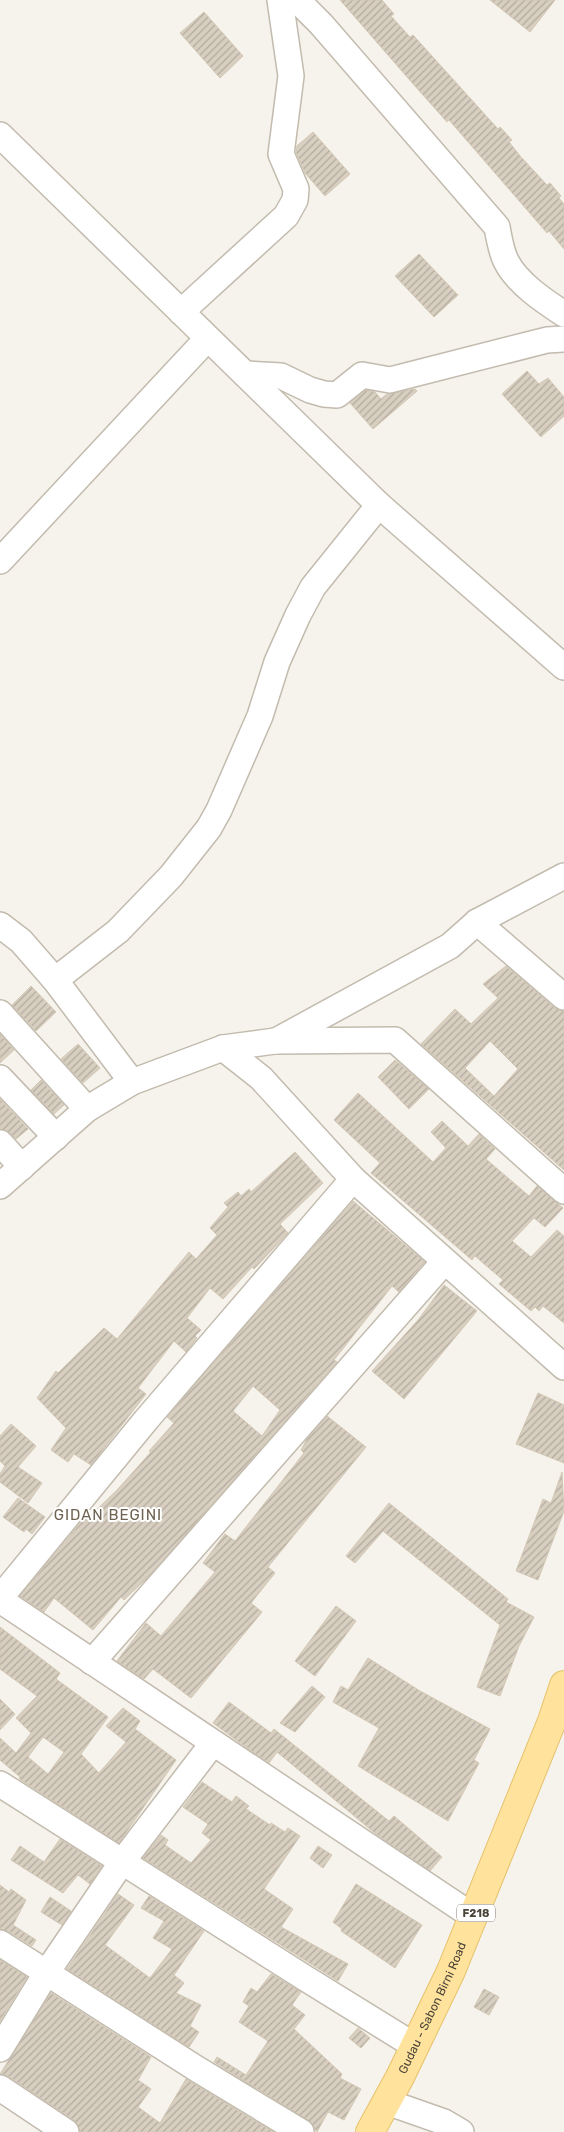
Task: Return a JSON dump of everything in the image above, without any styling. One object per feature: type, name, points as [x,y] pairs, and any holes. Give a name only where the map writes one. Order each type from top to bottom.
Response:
[{"type":"main road","name":"Gudau - Sabon Birni Road","points":[[370,2132],[387,2102],[451,1971],[552,1721],[564,1685]]},
{"type":"street","points":[[181,312],[286,216],[294,200],[296,188],[281,154],[292,76],[280,0]]},
{"type":"street","points":[[297,0],[321,24],[497,227],[507,262],[515,273],[546,302],[564,314]]},
{"type":"street","points":[[0,135],[379,505],[564,666]]},
{"type":"street","points":[[0,561],[207,339]]},
{"type":"street","points":[[244,374],[280,376],[317,392],[337,395],[362,375],[390,380],[547,340],[564,339]]},
{"type":"street","points":[[285,414],[317,392]]},
{"type":"street","points":[[55,980],[118,931],[171,876],[209,828],[219,810],[260,716],[277,662],[313,587],[379,505]]},
{"type":"street","points":[[262,1078],[275,1041],[450,946],[477,922],[564,876]]},
{"type":"street","points":[[477,922],[564,997]]},
{"type":"street","points":[[0,925],[21,941],[55,980],[132,1082]]},
{"type":"street","points":[[0,1013],[87,1109]]},
{"type":"street","points":[[0,1186],[87,1109],[132,1082],[223,1048],[275,1041],[395,1040],[564,1191]]},
{"type":"street","points":[[223,1048],[262,1078],[352,1179],[564,1367]]},
{"type":"street","points":[[0,1078],[56,1137]]},
{"type":"street","points":[[0,1143],[22,1167]]},
{"type":"street","points":[[352,1179],[146,1420],[0,1599],[474,1917]]},
{"type":"street","points":[[92,1662],[444,1262]]},
{"type":"street","points":[[0,2049],[47,1972],[122,1862],[213,1743]]},
{"type":"street","points":[[0,1784],[415,2046]]},
{"type":"street","points":[[0,1943],[197,2069],[301,2132]]},
{"type":"street","points":[[0,2088],[66,2132]]},
{"type":"street","points":[[387,2102],[444,2122],[461,2132]]},
{"type":"building","points":[[340,0],[382,0],[394,14],[391,16],[410,37],[413,35],[498,129],[500,127],[512,140],[509,142],[521,157],[547,185],[550,183],[561,196],[559,198],[564,204],[564,249],[549,231],[547,233],[449,120],[447,122]]},
{"type":"building","points":[[490,0],[555,0],[530,32]]},
{"type":"building","points":[[204,12],[243,56],[220,78],[180,33]]},
{"type":"building","points":[[313,132],[350,174],[325,196],[305,173],[296,152],[297,146]]},
{"type":"building","points":[[419,254],[458,295],[434,317],[395,276]]},
{"type":"building","points":[[527,371],[539,384],[548,378],[564,397],[564,416],[541,437],[502,394]]},
{"type":"building","points":[[415,389],[417,391],[373,429],[350,403],[366,390],[375,392],[381,399],[387,394]]},
{"type":"building","points":[[506,966],[555,1008],[564,1011],[564,1170],[421,1044],[455,1009],[471,1024],[498,998],[483,984]],"holes":[[[490,1041],[518,1069],[494,1096],[465,1068]]]},
{"type":"building","points":[[31,986],[56,1012],[36,1031],[12,1005]]},
{"type":"building","points":[[0,1034],[14,1050],[0,1063]]},
{"type":"building","points":[[78,1044],[100,1068],[83,1083],[61,1059]]},
{"type":"building","points":[[395,1060],[429,1089],[409,1109],[378,1077]]},
{"type":"building","points":[[41,1080],[64,1105],[54,1114],[31,1090]]},
{"type":"building","points":[[358,1093],[433,1162],[446,1148],[431,1132],[442,1121],[468,1146],[479,1134],[495,1149],[486,1159],[529,1196],[537,1186],[563,1208],[545,1227],[534,1218],[512,1241],[531,1257],[557,1230],[564,1236],[564,1323],[543,1306],[539,1311],[535,1307],[531,1311],[499,1284],[503,1280],[475,1256],[472,1260],[371,1173],[380,1163],[334,1120]]},
{"type":"building","points":[[0,1099],[28,1129],[16,1139],[10,1133],[0,1129]]},
{"type":"building","points":[[295,1152],[323,1183],[280,1224],[288,1233],[254,1269],[252,1267],[223,1299],[210,1288],[187,1318],[201,1330],[195,1336],[197,1338],[186,1352],[174,1341],[138,1388],[146,1394],[91,1465],[74,1454],[68,1462],[51,1450],[66,1428],[37,1398],[56,1371],[58,1373],[104,1328],[117,1339],[189,1252],[196,1259],[217,1235],[210,1228],[228,1207],[224,1203],[238,1192],[241,1196],[249,1189],[251,1192]]},
{"type":"building","points":[[353,1201],[425,1262],[399,1292],[392,1286],[334,1360],[337,1362],[150,1575],[124,1600],[121,1597],[93,1630],[54,1598],[44,1612],[20,1596],[87,1515],[89,1517],[117,1490],[151,1452],[149,1451],[174,1423],[167,1417]],"holes":[[[253,1386],[280,1410],[262,1436],[233,1411]]]},
{"type":"building","points":[[444,1285],[477,1311],[404,1399],[372,1371],[418,1320]]},
{"type":"building","points":[[538,1393],[564,1405],[564,1463],[516,1444]]},
{"type":"building","points":[[327,1416],[366,1447],[268,1567],[275,1573],[251,1603],[262,1612],[191,1698],[153,1669],[144,1679],[117,1661],[146,1623],[161,1636],[215,1572],[203,1563],[225,1534],[235,1541],[304,1453],[301,1450],[307,1439]]},
{"type":"building","points":[[11,1424],[36,1446],[18,1467],[42,1483],[28,1503],[0,1482],[0,1474],[5,1466],[0,1461],[0,1436]]},
{"type":"building","points":[[562,1472],[564,1511],[538,1580],[516,1571],[543,1499],[551,1503]]},
{"type":"building","points":[[18,1498],[45,1517],[32,1534],[26,1529],[24,1532],[3,1517]]},
{"type":"building","points":[[389,1503],[508,1599],[506,1602],[534,1617],[519,1646],[500,1696],[477,1687],[500,1625],[383,1531],[355,1563],[346,1556]]},
{"type":"building","points":[[336,1606],[356,1621],[315,1676],[295,1661]]},
{"type":"building","points":[[0,1627],[60,1673],[56,1679],[108,1717],[81,1754],[99,1773],[126,1742],[106,1726],[123,1708],[140,1721],[135,1729],[176,1760],[119,1843],[21,1780],[0,1760],[0,1738],[16,1753],[31,1733],[16,1718],[37,1696],[0,1669]],"holes":[[[43,1737],[64,1752],[48,1774],[28,1757]]]},
{"type":"building","points":[[368,1658],[420,1691],[490,1729],[474,1760],[479,1763],[448,1821],[358,1766],[379,1728],[333,1702],[341,1686],[348,1690]]},
{"type":"building","points":[[312,1686],[325,1697],[295,1732],[280,1723]]},
{"type":"building","points":[[0,1699],[15,1714],[0,1730]]},
{"type":"building","points":[[229,1702],[271,1733],[274,1729],[389,1821],[394,1816],[442,1857],[430,1871],[376,1834],[277,1752],[269,1763],[239,1742],[213,1723]]},
{"type":"building","points":[[202,1782],[232,1802],[236,1796],[249,1806],[246,1809],[270,1825],[271,1823],[285,1832],[288,1828],[300,1836],[264,1889],[293,1909],[281,1927],[348,1964],[338,1981],[143,1858],[161,1835],[168,1840],[165,1845],[191,1863],[211,1840],[202,1833],[208,1824],[183,1807]]},
{"type":"building","points":[[60,1839],[102,1866],[90,1884],[78,1875],[63,1893],[11,1860],[20,1846],[44,1862]]},
{"type":"building","points":[[318,1846],[332,1855],[323,1868],[310,1858]]},
{"type":"building","points":[[356,1884],[422,1925],[395,1968],[341,1931],[342,1929],[333,1922]]},
{"type":"building","points":[[0,1885],[9,1892],[11,1889],[26,1900],[13,1925],[36,1940],[32,1946],[8,1931],[0,1929]]},
{"type":"building","points":[[118,1894],[134,1905],[105,1945],[150,1978],[172,1949],[153,1938],[164,1921],[141,1908],[149,1896],[204,1931],[174,1975],[184,1983],[176,1993],[201,2005],[190,2026],[199,2032],[189,2047],[67,1969]]},
{"type":"building","points":[[50,1897],[71,1911],[62,1925],[41,1912]]},
{"type":"building","points":[[0,1960],[27,1977],[0,2021]]},
{"type":"building","points":[[271,1974],[301,1992],[292,2005],[305,2015],[294,2029],[342,2074],[340,2078],[361,2089],[344,2120],[328,2112],[317,2132],[308,2120],[214,2062],[217,2057],[246,2075],[268,2041],[239,2022],[249,2006],[243,2002],[251,1988],[257,1992]]},
{"type":"building","points":[[484,1989],[499,1997],[489,2015],[474,2007]]},
{"type":"building","points":[[51,1993],[151,2057],[138,2080],[151,2089],[138,2107],[160,2123],[186,2079],[273,2132],[80,2132],[74,2120],[8,2076],[0,2074]]},
{"type":"building","points":[[358,2028],[370,2038],[361,2048],[349,2038]]},
{"type":"district","name":"GIDAN BEGINI","points":[[108,1515]]}]
